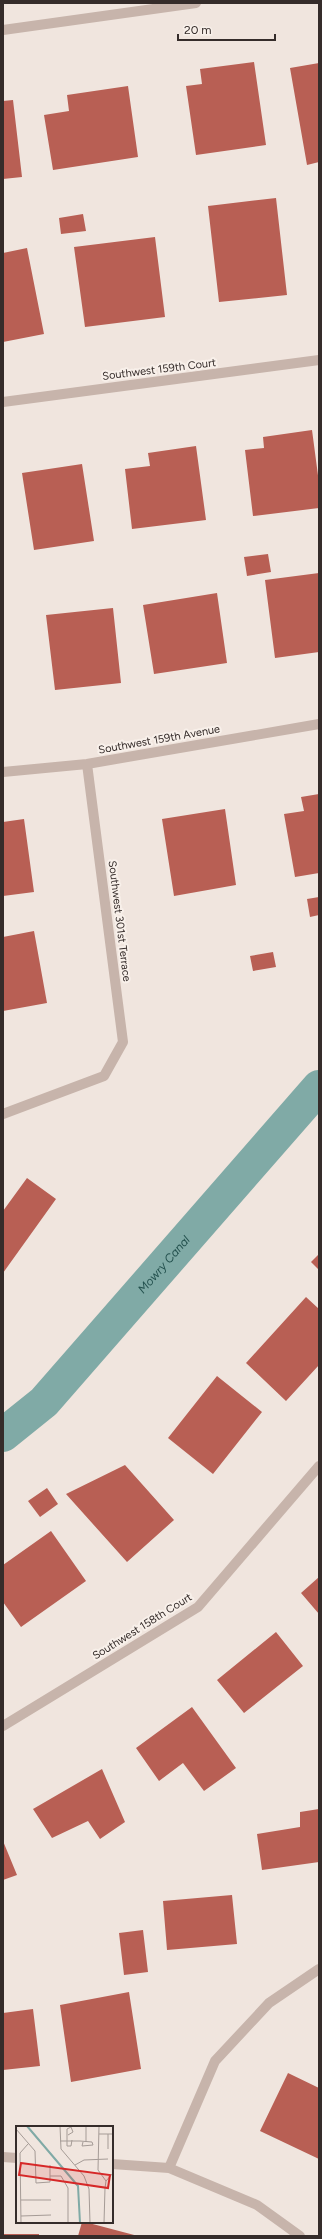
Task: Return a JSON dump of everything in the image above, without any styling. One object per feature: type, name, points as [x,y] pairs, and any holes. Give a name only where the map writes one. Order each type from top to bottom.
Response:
[{"type":"street","points":[[3,30],[196,3]]},
{"type":"street","name":"Southwest 159th Court","points":[[3,402],[319,360]]},
{"type":"street","name":"Southwest 159th Avenue","points":[[3,772],[87,764],[319,724]]},
{"type":"street","name":"Southwest 301st Terrace","points":[[3,1114],[104,1076],[123,1042],[87,764]]},
{"type":"street","name":"Southwest 158th Court","points":[[3,1726],[198,1607],[319,1466]]},
{"type":"street","points":[[169,2168],[216,2061],[269,2003],[319,1969]]},
{"type":"street","points":[[3,2157],[16,2158]]},
{"type":"street","points":[[113,2164],[169,2168],[257,2205],[300,2236]]},
{"type":"building","points":[[254,62],[266,145],[196,155],[186,86],[202,84],[200,69]]},
{"type":"building","points":[[319,63],[319,162],[307,165],[290,68]]},
{"type":"building","points":[[128,86],[138,157],[53,170],[44,115],[69,111],[67,95]]},
{"type":"building","points":[[13,100],[22,177],[3,179],[3,101]]},
{"type":"building","points":[[276,198],[287,295],[219,302],[208,206]]},
{"type":"building","points":[[83,214],[86,231],[61,234],[59,218]]},
{"type":"building","points":[[155,237],[165,317],[85,327],[74,247]]},
{"type":"building","points":[[27,248],[44,334],[3,342],[3,253]]},
{"type":"building","points":[[312,430],[319,483],[319,508],[253,516],[245,450],[264,448],[263,437]]},
{"type":"building","points":[[196,446],[206,520],[132,529],[125,469],[150,466],[148,453]]},
{"type":"building","points":[[82,464],[94,541],[34,550],[22,473]]},
{"type":"building","points":[[268,554],[271,572],[247,576],[244,557]]},
{"type":"building","points":[[319,573],[319,652],[275,658],[265,580]]},
{"type":"building","points":[[217,593],[227,663],[154,674],[143,605]]},
{"type":"building","points":[[113,608],[121,683],[55,690],[46,615]]},
{"type":"building","points":[[319,794],[319,873],[295,877],[284,814],[304,811],[301,797]]},
{"type":"building","points":[[225,809],[236,885],[174,896],[162,819]]},
{"type":"building","points":[[24,819],[34,892],[3,896],[3,822]]},
{"type":"building","points":[[319,897],[319,915],[310,917],[307,899]]},
{"type":"building","points":[[34,931],[47,1003],[3,1011],[3,937]]},
{"type":"building","points":[[273,952],[276,967],[253,971],[250,956]]},
{"type":"building","points":[[27,1178],[56,1199],[3,1273],[3,1211]]},
{"type":"building","points":[[319,1254],[319,1270],[311,1262]]},
{"type":"building","points":[[306,1297],[319,1309],[319,1365],[286,1401],[246,1363]]},
{"type":"building","points":[[217,1376],[262,1412],[213,1474],[168,1438]]},
{"type":"building","points":[[125,1465],[174,1520],[127,1562],[66,1494]]},
{"type":"building","points":[[47,1488],[58,1504],[40,1517],[28,1501]]},
{"type":"building","points":[[51,1531],[86,1581],[21,1627],[3,1602],[3,1565]]},
{"type":"building","points":[[319,1577],[319,1614],[301,1593]]},
{"type":"building","points":[[276,1632],[303,1666],[244,1713],[217,1680]]},
{"type":"building","points":[[192,1707],[236,1768],[204,1791],[183,1763],[159,1781],[136,1748]]},
{"type":"building","points":[[102,1769],[125,1822],[100,1839],[88,1821],[52,1838],[33,1809]]},
{"type":"building","points":[[319,1809],[319,1862],[262,1870],[257,1834],[300,1827],[300,1812]]},
{"type":"building","points":[[3,1841],[17,1875],[3,1880]]},
{"type":"building","points":[[232,1895],[237,1944],[167,1950],[163,1901]]},
{"type":"building","points":[[143,1930],[148,1972],[124,1975],[119,1933]]},
{"type":"building","points":[[129,1992],[141,2069],[71,2082],[60,2005]]},
{"type":"building","points":[[33,2009],[40,2066],[3,2070],[3,2013]]},
{"type":"building","points":[[288,2073],[319,2088],[319,2159],[260,2131]]},
{"type":"building","points":[[82,2223],[89,2223],[138,2236],[78,2236]]},
{"type":"building","points":[[3,2234],[39,2234],[39,2236],[3,2236]]},
{"type":"waterway","name":"Mowry Canal","points":[[3,1435],[44,1402],[319,1087]]}]
